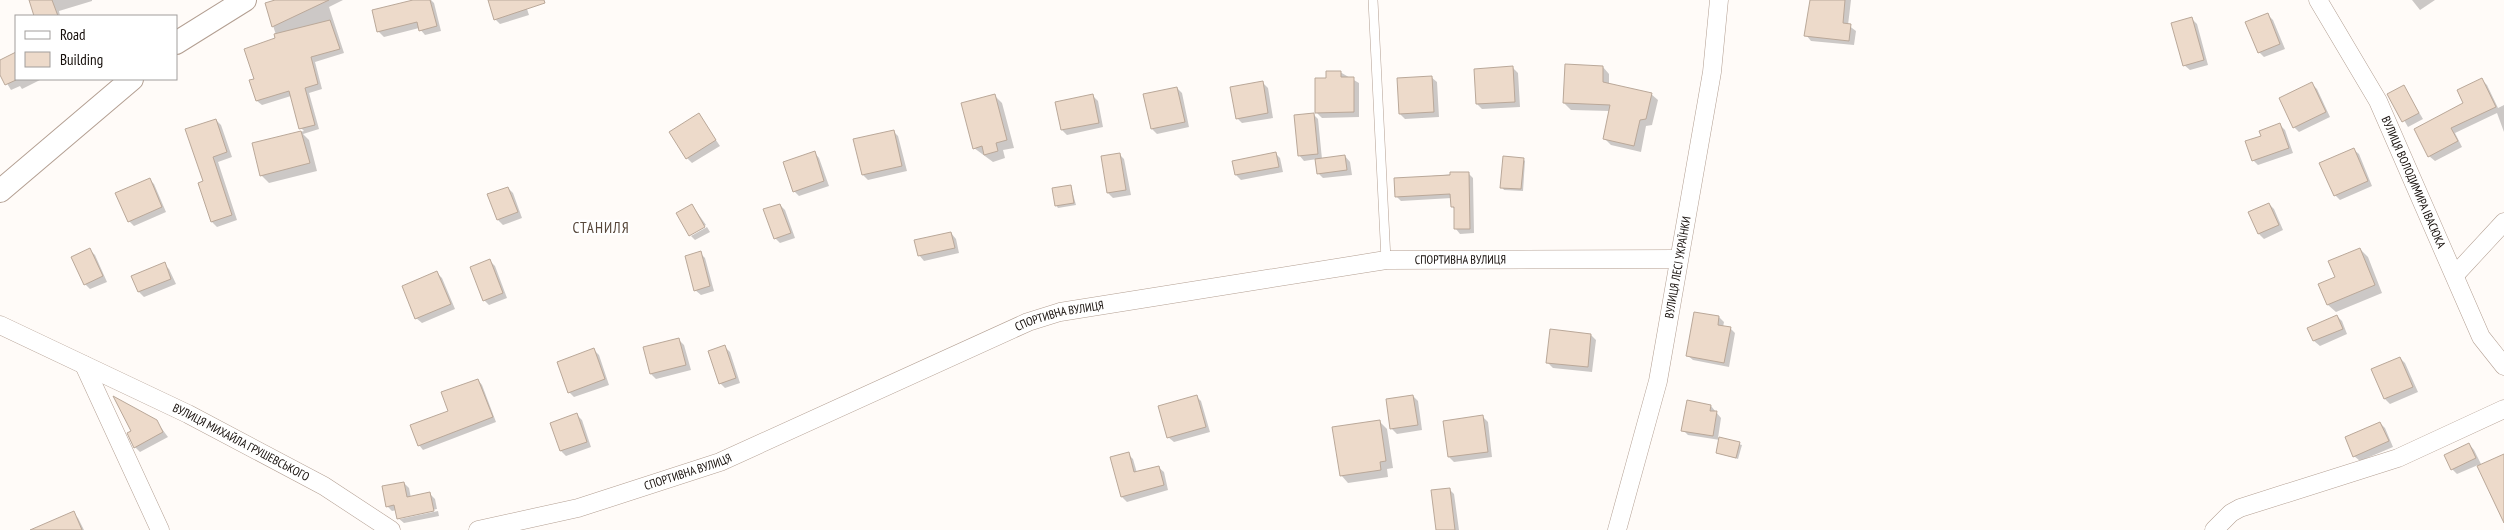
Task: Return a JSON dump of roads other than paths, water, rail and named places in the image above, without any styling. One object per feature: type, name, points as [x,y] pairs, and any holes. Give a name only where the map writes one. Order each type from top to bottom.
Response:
[{"type":"street","points":[[178,42],[245,0]]},
{"type":"street","name":"ВУЛИЦЯ ЛЕСІ УКРАЇНКИ","points":[[1617,530],[1658,381],[1712,72],[1718,0]]},
{"type":"street","name":"ВУЛИЦЯ ВОЛОДИМИРА ІВАСЮКА","points":[[2318,0],[2378,101],[2481,336],[2504,366]]},
{"type":"street","points":[[0,191],[131,80]]},
{"type":"street","points":[[2455,275],[2504,222]]},
{"type":"street","name":"СПОРТИВНА ВУЛИЦЯ","points":[[478,530],[578,508],[720,462],[1028,322],[1060,312],[1386,260],[1678,259]]},
{"type":"street","name":"ВУЛИЦЯ МИХАЙЛА ГРУШЕВСЬКОГО","points":[[0,325],[188,414],[324,486],[391,530]]},
{"type":"street","points":[[84,365],[160,530]]},
{"type":"street","points":[[2214,530],[2231,513],[2240,508],[2398,458],[2504,409]]},
{"type":"lane","points":[[1373,0],[1386,260]]},
{"type":"district","name":"СТАНИЛЯ","points":[[601,228]]}]
